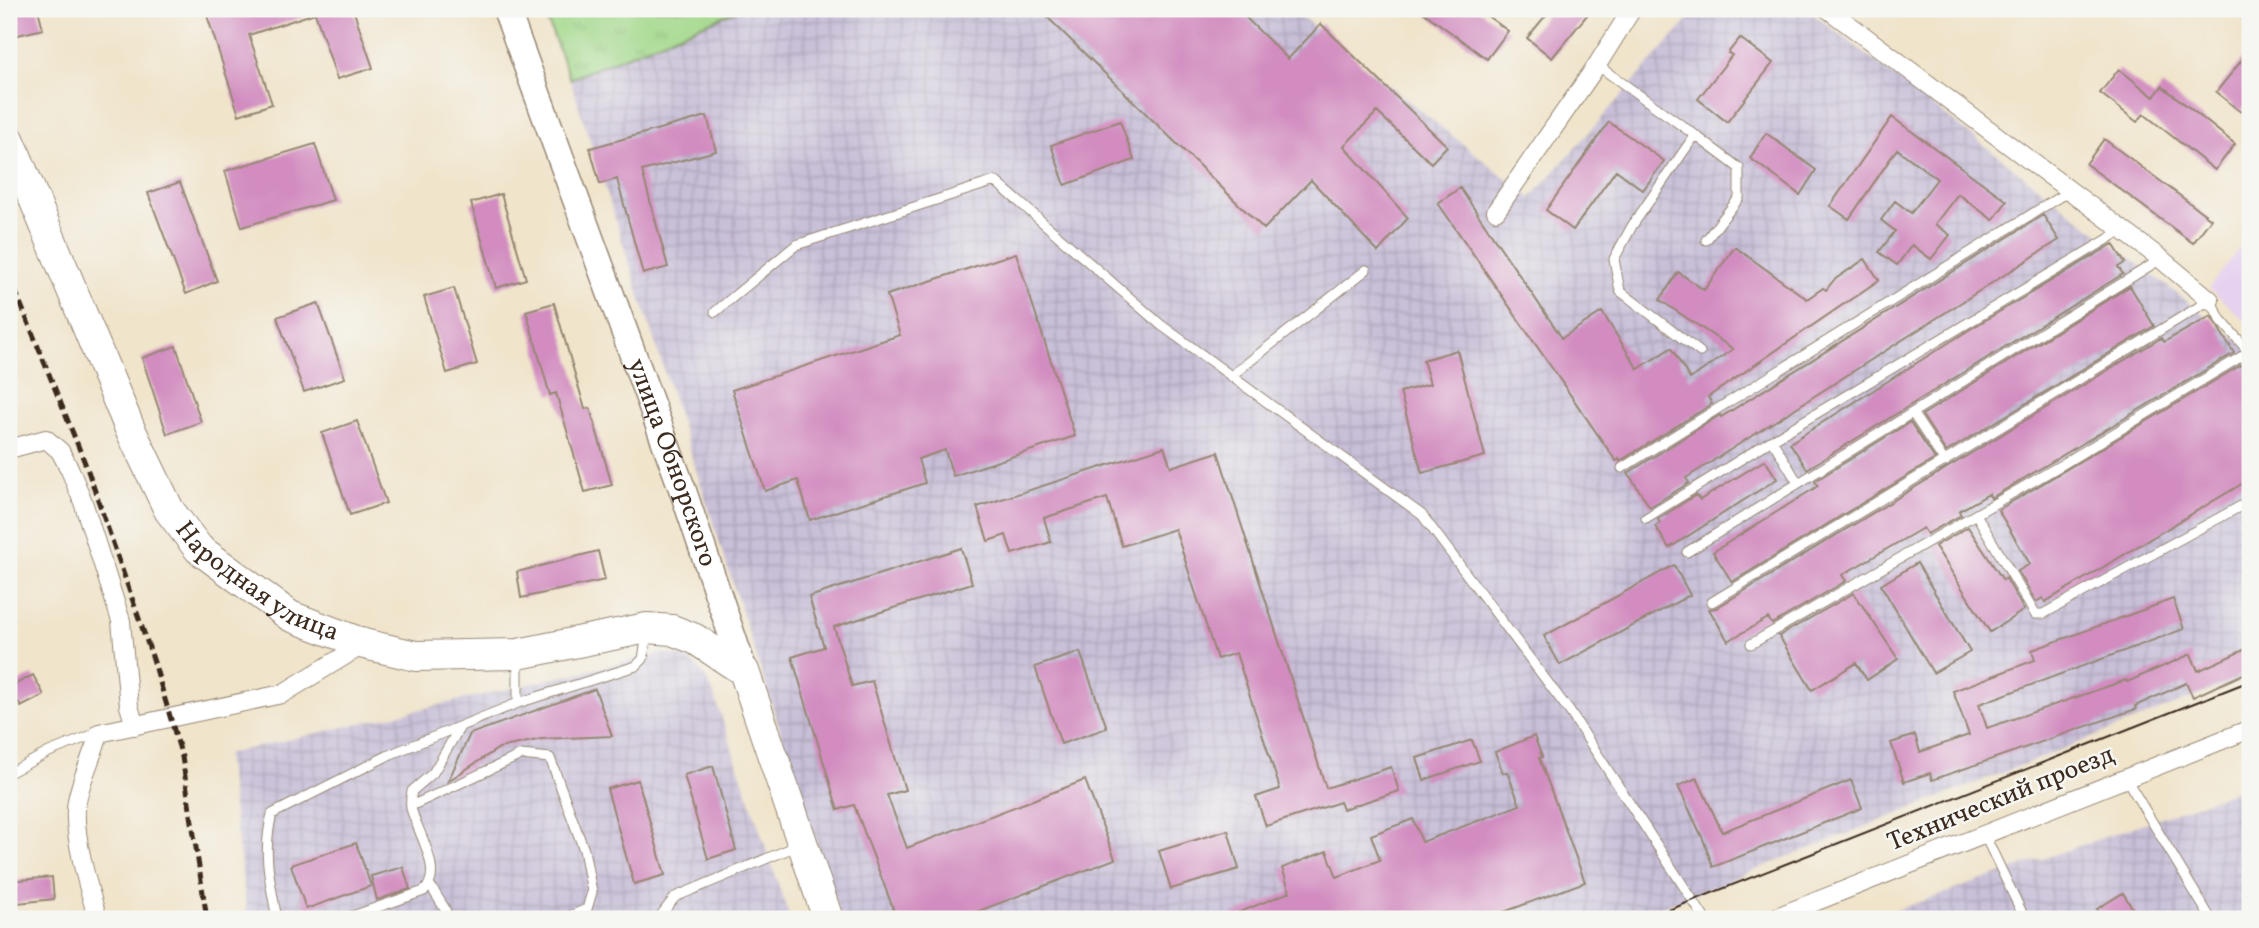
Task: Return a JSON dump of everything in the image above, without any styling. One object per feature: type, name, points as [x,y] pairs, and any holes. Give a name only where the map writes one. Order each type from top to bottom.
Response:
[{"type":"main road","name":"улица Обнорского","points":[[506,9],[683,491],[828,919]]},
{"type":"main road","name":"Народная улица","points":[[9,139],[130,429],[169,510],[199,549],[290,616],[364,644],[416,656],[518,654],[647,628],[671,630],[695,639],[744,671]]},
{"type":"street","points":[[1496,211],[1597,65],[1632,9]]},
{"type":"street","points":[[1828,9],[2123,230],[2210,300]]},
{"type":"street","points":[[9,449],[46,439],[60,452],[70,470],[121,621],[129,706],[135,726]]},
{"type":"street","points":[[98,919],[76,824],[76,802],[99,733],[282,694],[364,644]]},
{"type":"street","name":"Технический проезд","points":[[1772,919],[2250,729]]},
{"type":"lane","points":[[1597,65],[1664,111],[1739,168],[1739,198],[1706,240]]},
{"type":"lane","points":[[1695,135],[1632,226],[1614,259],[1620,291],[1700,352]]},
{"type":"lane","points":[[715,312],[796,245],[995,181],[1161,325],[1422,515],[1570,712],[1705,919]]},
{"type":"lane","points":[[1622,468],[2068,191]]},
{"type":"lane","points":[[1646,518],[2123,230]]},
{"type":"lane","points":[[1687,552],[2161,259]]},
{"type":"lane","points":[[1231,376],[1366,270]]},
{"type":"lane","points":[[1712,602],[2210,300],[2221,320],[2250,352],[1751,644]]},
{"type":"lane","points":[[1913,414],[1945,462]]},
{"type":"lane","points":[[1772,440],[1798,483]]},
{"type":"lane","points":[[1976,514],[2035,614],[2043,614],[2250,501]]},
{"type":"lane","points":[[277,919],[267,862],[266,836],[272,814],[391,754],[518,703],[636,666],[643,659],[647,628]]},
{"type":"lane","points":[[518,654],[518,703]]},
{"type":"lane","points":[[344,919],[424,891],[430,886],[433,876],[424,840],[411,806],[412,791],[433,773],[460,727]]},
{"type":"lane","points":[[9,773],[49,752],[99,733]]},
{"type":"lane","points":[[411,806],[521,755],[550,758],[584,850],[592,892],[587,909],[564,919]]},
{"type":"lane","points":[[2125,777],[2211,919]]},
{"type":"lane","points":[[1983,834],[2025,919]]},
{"type":"lane","points":[[658,919],[675,897],[802,843]]},
{"type":"lane","points":[[430,886],[447,919]]},
{"type":"shaded area","points":[[741,9],[1292,9],[1531,198],[1698,9],[1807,9],[2250,350],[2250,675],[1631,919],[841,919],[570,79]]},
{"type":"shaded area","points":[[2250,234],[2250,325],[2209,288]]},
{"type":"shaded area","points":[[664,653],[684,657],[700,669],[712,689],[790,919],[248,919],[226,754]]},
{"type":"shaded area","points":[[2250,786],[2250,919],[1871,919]]},
{"type":"green space","points":[[543,9],[741,9],[570,79]]},
{"type":"building","points":[[9,9],[38,9],[43,29],[14,36]]},
{"type":"building","points":[[205,9],[353,9],[373,68],[337,79],[315,13],[249,35],[272,104],[239,115]]},
{"type":"building","points":[[1039,9],[1237,9],[1288,59],[1321,24],[1447,146],[1431,163],[1377,112],[1344,146],[1408,218],[1378,252],[1311,180],[1264,229]]},
{"type":"building","points":[[1419,9],[1478,9],[1508,31],[1487,59]]},
{"type":"building","points":[[1551,9],[1592,9],[1552,58],[1527,38]]},
{"type":"building","points":[[1740,38],[1773,63],[1727,122],[1698,99],[1732,55],[1728,53]]},
{"type":"building","points":[[2250,50],[2250,100],[2241,112],[2216,92]]},
{"type":"building","points":[[2119,69],[2154,97],[2162,86],[2235,144],[2215,170],[2144,114],[2137,122],[2100,93]]},
{"type":"building","points":[[707,116],[716,151],[642,171],[668,267],[643,274],[617,179],[600,184],[590,148]]},
{"type":"building","points":[[1892,117],[2007,201],[1993,220],[1958,194],[1935,224],[1950,235],[1931,259],[1912,245],[1897,265],[1879,252],[1895,231],[1881,220],[1895,201],[1911,213],[1937,179],[1897,149],[1849,219],[1830,206]]},
{"type":"building","points":[[1120,121],[1134,160],[1065,185],[1051,145]]},
{"type":"building","points":[[1609,122],[1664,161],[1643,190],[1616,170],[1573,230],[1546,210]]},
{"type":"building","points":[[1766,133],[1816,170],[1800,195],[1750,158]]},
{"type":"building","points":[[2104,139],[2211,219],[2193,243],[2086,164]]},
{"type":"building","points":[[315,144],[333,200],[242,227],[225,171]]},
{"type":"building","points":[[180,182],[217,281],[186,294],[148,193]]},
{"type":"building","points":[[1460,188],[1562,338],[1602,312],[1638,369],[1671,348],[1690,379],[1733,349],[1660,300],[1678,272],[1704,290],[1735,247],[1807,299],[1823,288],[1826,290],[1834,280],[1865,259],[1879,280],[1708,397],[1712,404],[1616,461],[1438,203]]},
{"type":"building","points":[[501,194],[526,279],[496,288],[471,203]]},
{"type":"building","points":[[2043,215],[2059,240],[1686,478],[1689,483],[1650,507],[1628,473]]},
{"type":"building","points":[[2113,244],[2125,263],[2118,267],[2123,274],[1807,469],[1790,443],[1972,328]]},
{"type":"building","points":[[1016,253],[1075,436],[953,476],[945,450],[918,459],[925,483],[810,520],[798,480],[765,491],[732,390],[900,335],[887,295]]},
{"type":"building","points":[[2130,286],[2154,326],[1946,452],[1922,415]]},
{"type":"building","points":[[454,288],[477,364],[447,373],[424,297]]},
{"type":"building","points":[[318,303],[345,378],[304,392],[277,317]]},
{"type":"building","points":[[554,303],[585,409],[590,408],[612,485],[585,492],[556,393],[550,395],[526,311]]},
{"type":"building","points":[[2211,316],[2234,353],[1991,498],[1989,494],[1959,511],[1961,515],[1927,534],[1923,528],[1842,575],[1846,581],[1772,624],[1768,618],[1728,641],[1709,609],[1716,608],[2161,338],[2164,342]]},
{"type":"building","points":[[176,346],[201,422],[167,434],[142,358]]},
{"type":"building","points":[[1457,350],[1485,456],[1422,473],[1400,392],[1430,384],[1423,360]]},
{"type":"building","points":[[2241,365],[2244,370],[2250,366],[2250,479],[2045,602],[2043,598],[2036,602],[2018,571],[2030,564],[1998,510]]},
{"type":"building","points":[[357,421],[386,503],[350,515],[322,433]]},
{"type":"building","points":[[1910,422],[1935,459],[1732,582],[1713,552],[1818,486],[1815,481]]},
{"type":"building","points":[[1164,447],[1171,467],[1218,452],[1326,788],[1391,767],[1399,791],[1343,809],[1340,802],[1266,826],[1256,797],[1280,789],[1236,653],[1217,659],[1175,529],[1122,546],[1107,498],[1044,518],[1051,542],[1012,554],[1006,535],[988,541],[977,507]]},
{"type":"building","points":[[1765,460],[1777,479],[1669,548],[1655,526],[1660,523],[1658,519],[1696,495],[1700,500]]},
{"type":"building","points":[[1968,527],[2003,580],[2006,578],[2024,610],[1990,632],[1935,546]]},
{"type":"building","points":[[961,548],[972,583],[834,627],[852,686],[872,681],[905,790],[887,795],[907,848],[1085,780],[1115,859],[958,919],[897,919],[854,805],[838,810],[792,657],[824,647],[809,597]]},
{"type":"building","points":[[598,551],[605,580],[521,598],[517,572]]},
{"type":"building","points":[[1917,563],[1970,652],[1933,673],[1881,585]]},
{"type":"building","points":[[1674,565],[1690,595],[1560,665],[1544,636]]},
{"type":"building","points":[[1854,593],[1898,659],[1867,680],[1856,663],[1812,690],[1779,636]]},
{"type":"building","points":[[2173,599],[2184,629],[1979,704],[1987,728],[2126,680],[2127,682],[2191,654],[2198,671],[2250,647],[2250,671],[2193,697],[2186,683],[2135,706],[2136,709],[1932,780],[1930,773],[1904,782],[1891,743],[1915,735],[1920,752],[1969,735],[1953,691],[2035,660],[2032,650]]},
{"type":"building","points":[[1080,652],[1107,728],[1061,744],[1035,667]]},
{"type":"building","points":[[33,675],[44,695],[21,707],[10,687]]},
{"type":"building","points":[[595,689],[612,736],[542,739],[499,748],[448,781],[470,734]]},
{"type":"building","points":[[1534,736],[1542,757],[1539,758],[1585,882],[1485,919],[1222,919],[1290,892],[1282,868],[1327,851],[1337,877],[1380,860],[1371,835],[1413,819],[1422,842],[1520,805],[1507,772],[1503,773],[1495,752]]},
{"type":"building","points":[[1472,740],[1480,761],[1424,780],[1417,758]]},
{"type":"building","points":[[713,766],[736,850],[708,859],[684,775]]},
{"type":"building","points":[[1697,778],[1722,832],[1851,780],[1862,808],[1713,867],[1678,786]]},
{"type":"building","points":[[638,780],[665,875],[634,884],[607,789]]},
{"type":"building","points":[[1228,830],[1239,869],[1171,889],[1159,851]]},
{"type":"building","points":[[356,843],[371,886],[306,909],[291,865]]},
{"type":"building","points":[[403,867],[410,889],[377,900],[371,876]]},
{"type":"building","points":[[52,877],[54,899],[9,904],[9,881]]},
{"type":"building","points":[[2123,893],[2139,919],[2103,919],[2097,909]]},
{"type":"tram line","points":[[1646,919],[2250,681]]},
{"type":"railway","points":[[9,275],[87,468],[154,662],[182,757],[207,919]]}]
